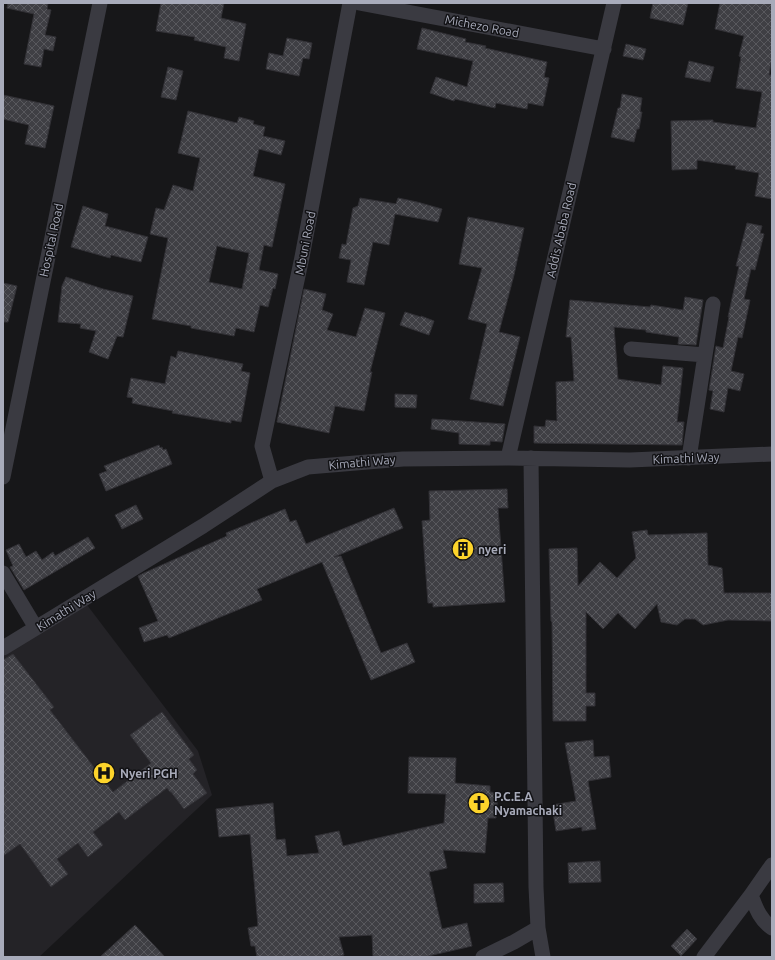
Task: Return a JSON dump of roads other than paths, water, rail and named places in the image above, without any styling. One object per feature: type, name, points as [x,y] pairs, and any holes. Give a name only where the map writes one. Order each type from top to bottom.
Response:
[{"type":"street","name":"Hospital Road","points":[[3,477],[100,3]]},
{"type":"street","name":"Mbuni Road","points":[[272,481],[262,446],[302,258],[350,3]]},
{"type":"street","name":"Michezo Road","points":[[359,3],[604,48]]},
{"type":"street","name":"Addis Ababa Road","points":[[508,458],[614,3]]},
{"type":"street","points":[[689,458],[713,304]]},
{"type":"street","points":[[631,349],[705,355]]},
{"type":"street","name":"Kimathi Way","points":[[3,648],[203,526],[272,481],[308,466],[403,459],[531,458],[630,460],[772,454]]},
{"type":"street","points":[[531,458],[536,887],[538,928],[543,957]]},
{"type":"street","points":[[3,573],[36,628]]},
{"type":"street","points":[[704,957],[752,895],[772,865]]},
{"type":"street","points":[[752,895],[763,920],[772,928]]},
{"type":"street","points":[[483,957],[538,928]]},
{"type":"place","name":"nyeri","points":[[463,549]]},
{"type":"place","name":"Nyeri PGH","points":[[104,773]]},
{"type":"place","name":"P.C.E.A Nyamachaki","points":[[479,803]]}]
